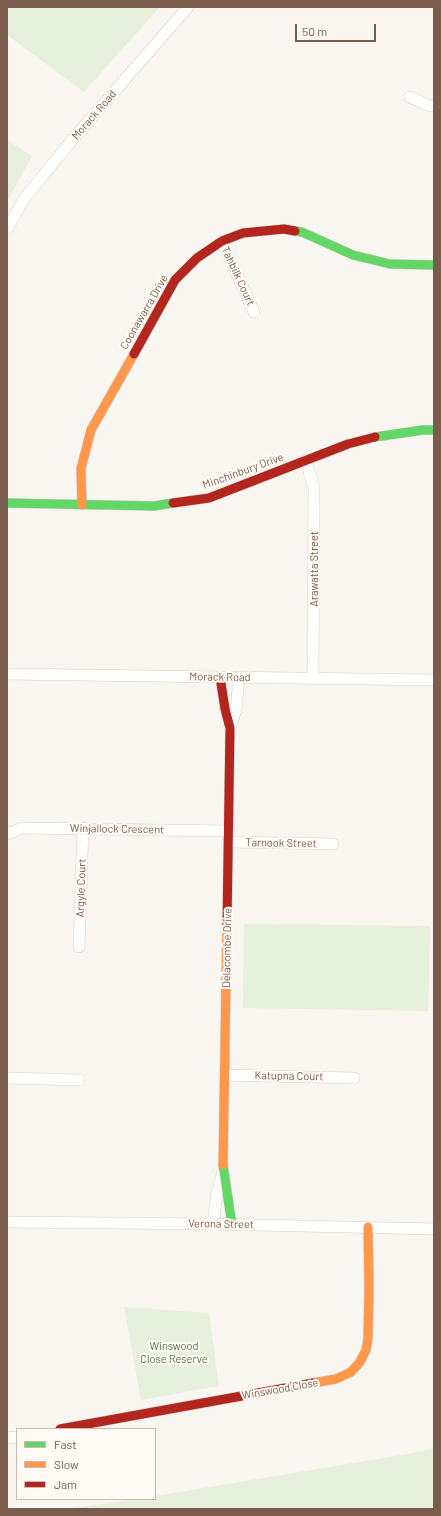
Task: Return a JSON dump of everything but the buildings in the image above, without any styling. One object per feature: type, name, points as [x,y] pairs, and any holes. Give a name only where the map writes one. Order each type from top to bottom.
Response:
[{"type":"street","name":"Morack Road","points":[[7,229],[24,199],[73,139],[188,7]]},
{"type":"street","points":[[410,97],[430,106],[434,106]]},
{"type":"street","name":"Coonawarra Drive","points":[[82,505],[81,469],[92,430],[175,280],[197,258],[222,241],[243,233],[284,229],[302,232],[354,255],[390,264],[434,265]]},
{"type":"street","name":"Tahbilk Court","points":[[222,241],[254,312]]},
{"type":"street","name":"Minchinbury Drive","points":[[7,503],[154,506],[209,498],[348,444],[384,435],[434,430]]},
{"type":"street","name":"Arawatta Street","points":[[306,460],[314,489],[313,679]]},
{"type":"street","name":"Morack Road","points":[[7,674],[434,680]]},
{"type":"street","name":"Delacombe Drive","points":[[220,677],[225,710],[230,728],[223,1169],[232,1225]]},
{"type":"street","name":"Delacombe Drive","points":[[230,728],[236,710],[239,677]]},
{"type":"street","name":"Winjallock Crescent","points":[[7,834],[22,828],[229,831]]},
{"type":"street","name":"Argyle Court","points":[[79,947],[83,828]]},
{"type":"street","name":"Tarnook Street","points":[[229,842],[332,844]]},
{"type":"street","name":"Katupna Court","points":[[224,1075],[354,1078]]},
{"type":"street","points":[[7,1078],[79,1080]]},
{"type":"street","name":"Delacombe Drive","points":[[213,1224],[217,1193],[223,1169]]},
{"type":"street","name":"Verona Street","points":[[7,1222],[213,1224],[434,1229]]},
{"type":"street","name":"Winswood Close","points":[[66,1428],[336,1379],[350,1372],[360,1362],[366,1350],[368,1338],[368,1227]]},
{"type":"green space","points":[[7,7],[160,7],[84,92],[7,35]]},
{"type":"green space","points":[[7,140],[32,156],[7,202]]},
{"type":"green space","points":[[244,924],[430,926],[428,1011],[243,1008]]},
{"type":"green space","name":"Winswood Close Reserve","points":[[124,1307],[209,1313],[219,1386],[141,1400]]},
{"type":"green space","points":[[434,1448],[434,1509],[66,1509],[131,1500],[156,1500],[156,1496],[419,1452]]},
{"type":"traffic: fast","points":[[295,231],[302,232],[353,255],[390,264],[434,265]]},
{"type":"traffic: fast","points":[[375,437],[423,430],[434,430]]},
{"type":"traffic: fast","points":[[7,503],[154,506],[173,503]]},
{"type":"traffic: fast","points":[[223,1165],[232,1225]]},
{"type":"traffic: slow","points":[[82,505],[81,469],[91,430],[134,354]]},
{"type":"traffic: slow","points":[[223,1165],[227,924]]},
{"type":"traffic: slow","points":[[313,1383],[336,1379],[351,1372],[360,1362],[366,1350],[368,1338],[369,1287],[368,1227]]},
{"type":"traffic: jam","points":[[134,354],[175,280],[197,258],[222,241],[243,233],[284,229],[295,231]]},
{"type":"traffic: jam","points":[[173,503],[209,498],[348,444],[375,437]]},
{"type":"traffic: jam","points":[[220,677],[225,709],[230,728],[227,924]]},
{"type":"traffic: jam","points":[[66,1428],[313,1383]]}]
